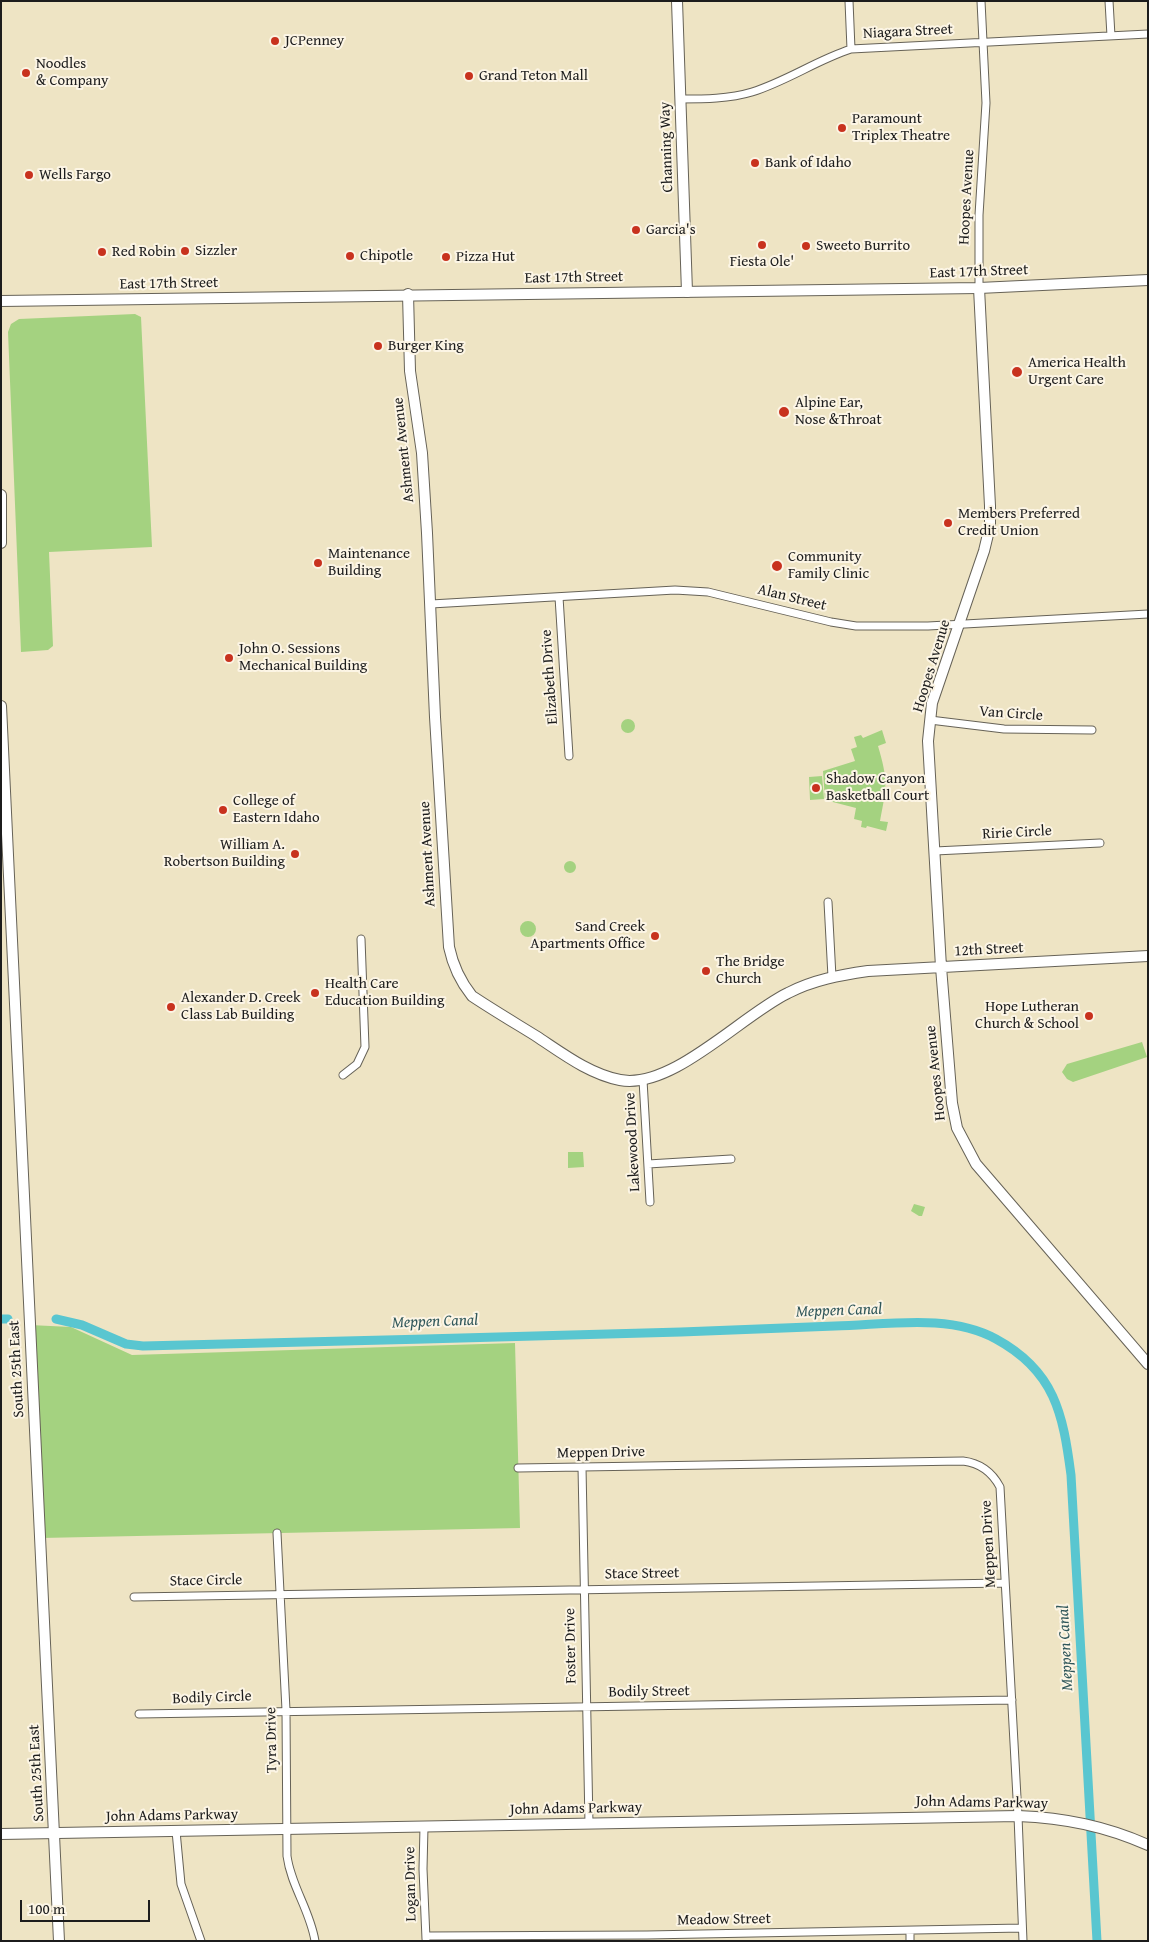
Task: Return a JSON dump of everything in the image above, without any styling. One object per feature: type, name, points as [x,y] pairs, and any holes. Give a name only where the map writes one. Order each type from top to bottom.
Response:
[{"type":"street","name":"Channing Way","points":[[677,1],[687,292]]},
{"type":"street","points":[[849,1],[851,49]]},
{"type":"street","name":"Hoopes Avenue","points":[[980,1],[986,119],[979,215],[979,288],[990,526],[984,551],[960,624],[934,696],[928,741],[941,967],[952,1103],[957,1128],[964,1145],[976,1164],[1148,1364]]},
{"type":"street","points":[[1109,1],[1111,36]]},
{"type":"street","name":"Niagara Street","points":[[680,99],[718,98],[753,92],[818,61],[851,49],[1148,34]]},
{"type":"street","name":"East 17th Street","points":[[1,301],[408,294],[979,288],[1148,280]]},
{"type":"street","name":"Ashment Avenue","points":[[408,294],[410,371],[422,453],[449,947],[452,962],[462,983],[472,996],[574,1060],[605,1076],[621,1080],[643,1080],[668,1072],[787,993],[832,976]]},
{"type":"street","points":[[1,495],[1,542]]},
{"type":"street","name":"Alan Street","points":[[431,604],[683,590],[708,592],[856,626],[960,624],[1148,614]]},
{"type":"street","name":"Elizabeth Drive","points":[[559,597],[569,756]]},
{"type":"street","name":"South 25th East","points":[[1,706],[59,1941]]},
{"type":"street","name":"Van Circle","points":[[930,720],[1004,730],[1092,730]]},
{"type":"street","name":"Ririe Circle","points":[[935,851],[1100,842]]},
{"type":"street","points":[[828,902],[832,976]]},
{"type":"street","points":[[342,1075],[357,1064],[366,1042],[361,939]]},
{"type":"street","name":"12th Street","points":[[832,976],[868,971],[1148,956]]},
{"type":"street","name":"Lakewood Drive","points":[[643,1080],[650,1202]]},
{"type":"street","points":[[648,1164],[731,1159]]},
{"type":"street","name":"Meppen Drive","points":[[518,1468],[963,1461],[975,1463],[988,1471],[1000,1487],[1023,1941]]},
{"type":"street","name":"Foster Drive","points":[[582,1467],[585,1707],[589,1824]]},
{"type":"street","name":"Tyra Drive","points":[[277,1533],[286,1710],[289,1868],[297,1892],[310,1917],[316,1941]]},
{"type":"street","name":"Stace Street","points":[[279,1594],[1005,1583]]},
{"type":"street","name":"Stace Circle","points":[[134,1597],[279,1594]]},
{"type":"street","name":"Bodily Street","points":[[286,1710],[1012,1700]]},
{"type":"street","name":"Bodily Circle","points":[[139,1714],[286,1710]]},
{"type":"street","name":"John Adams Parkway","points":[[1,1834],[1018,1816],[1085,1823],[1148,1845]]},
{"type":"street","name":"Logan Drive","points":[[424,1827],[423,1869],[426,1938]]},
{"type":"street","points":[[176,1831],[181,1884],[201,1941]]},
{"type":"street","name":"Meadow Street","points":[[426,1938],[531,1938],[1022,1928]]},
{"type":"street","points":[[910,1931],[910,1941]]},
{"type":"green space","points":[[135,314],[141,317],[152,547],[49,552],[53,646],[48,650],[21,652],[8,332],[11,324],[19,319]]},
{"type":"green space","points":[[628,719],[633,721],[635,726],[633,731],[628,733],[623,731],[621,726],[623,721]]},
{"type":"green space","points":[[882,730],[886,743],[878,746],[885,775],[884,799],[880,821],[888,822],[886,831],[867,826],[866,828],[861,827],[862,821],[854,819],[856,808],[825,800],[823,771],[855,761],[851,749],[857,747],[854,737],[861,735],[863,738]]},
{"type":"green space","name":"Shadow Canyon Basketball Court","points":[[822,776],[824,799],[810,800],[809,777]]},
{"type":"green space","points":[[568,861],[572,861],[576,867],[572,873],[568,873],[564,869],[564,865]]},
{"type":"green space","points":[[528,921],[536,929],[528,937],[520,929]]},
{"type":"green space","points":[[1142,1042],[1147,1057],[1073,1082],[1067,1079],[1062,1072],[1067,1064]]},
{"type":"green space","points":[[568,1152],[583,1152],[584,1167],[568,1168]]},
{"type":"green space","points":[[914,1204],[925,1207],[922,1216],[911,1211]]},
{"type":"green space","points":[[30,1325],[71,1327],[132,1355],[515,1343],[520,1528],[41,1538]]},
{"type":"waterway","points":[[1,1319],[8,1319]]},
{"type":"waterway","name":"Meppen Canal","points":[[56,1319],[82,1325],[126,1344],[143,1346],[681,1332],[917,1322],[958,1326],[978,1331],[996,1339],[1016,1352],[1044,1380],[1053,1396],[1059,1414],[1068,1453],[1071,1475],[1097,1941]]},
{"type":"place","name":"JCPenney","points":[[275,41]]},
{"type":"place","name":"Noodles & Company","points":[[26,73]]},
{"type":"place","name":"Grand Teton Mall","points":[[469,76]]},
{"type":"place","name":"Paramount Triplex Theatre","points":[[842,128]]},
{"type":"place","name":"Bank of Idaho","points":[[755,163]]},
{"type":"place","name":"Wells Fargo","points":[[29,175]]},
{"type":"place","name":"Garcia's","points":[[636,230]]},
{"type":"place","name":"Fiesta Ole'","points":[[762,245]]},
{"type":"place","name":"Sweeto Burrito","points":[[806,246]]},
{"type":"place","name":"Sizzler","points":[[185,251]]},
{"type":"place","name":"Red Robin","points":[[102,252]]},
{"type":"place","name":"Chipotle","points":[[350,256]]},
{"type":"place","name":"Pizza Hut","points":[[446,257]]},
{"type":"place","name":"Burger King","points":[[378,346]]},
{"type":"place","name":"America Health Urgent Care","points":[[1017,372]]},
{"type":"place","name":"Alpine Ear, Nose &Throat","points":[[784,412]]},
{"type":"place","name":"Members Preferred Credit Union","points":[[948,523]]},
{"type":"place","name":"Maintenance Building","points":[[318,563]]},
{"type":"place","name":"Community Family Clinic","points":[[777,566]]},
{"type":"place","name":"John O. Sessions Mechanical Building","points":[[229,658]]},
{"type":"place","name":"Shadow Canyon Basketball Court","points":[[816,788]]},
{"type":"place","name":"College of Eastern Idaho","points":[[223,810]]},
{"type":"place","name":"William A. Robertson Building","points":[[295,854]]},
{"type":"place","name":"Sand Creek Apartments Office","points":[[655,936]]},
{"type":"place","name":"The Bridge Church","points":[[706,971]]},
{"type":"place","name":"Health Care Education Building","points":[[315,993]]},
{"type":"place","name":"Alexander D. Creek Class Lab Building","points":[[171,1007]]},
{"type":"place","name":"Hope Lutheran Church & School","points":[[1089,1016]]}]
